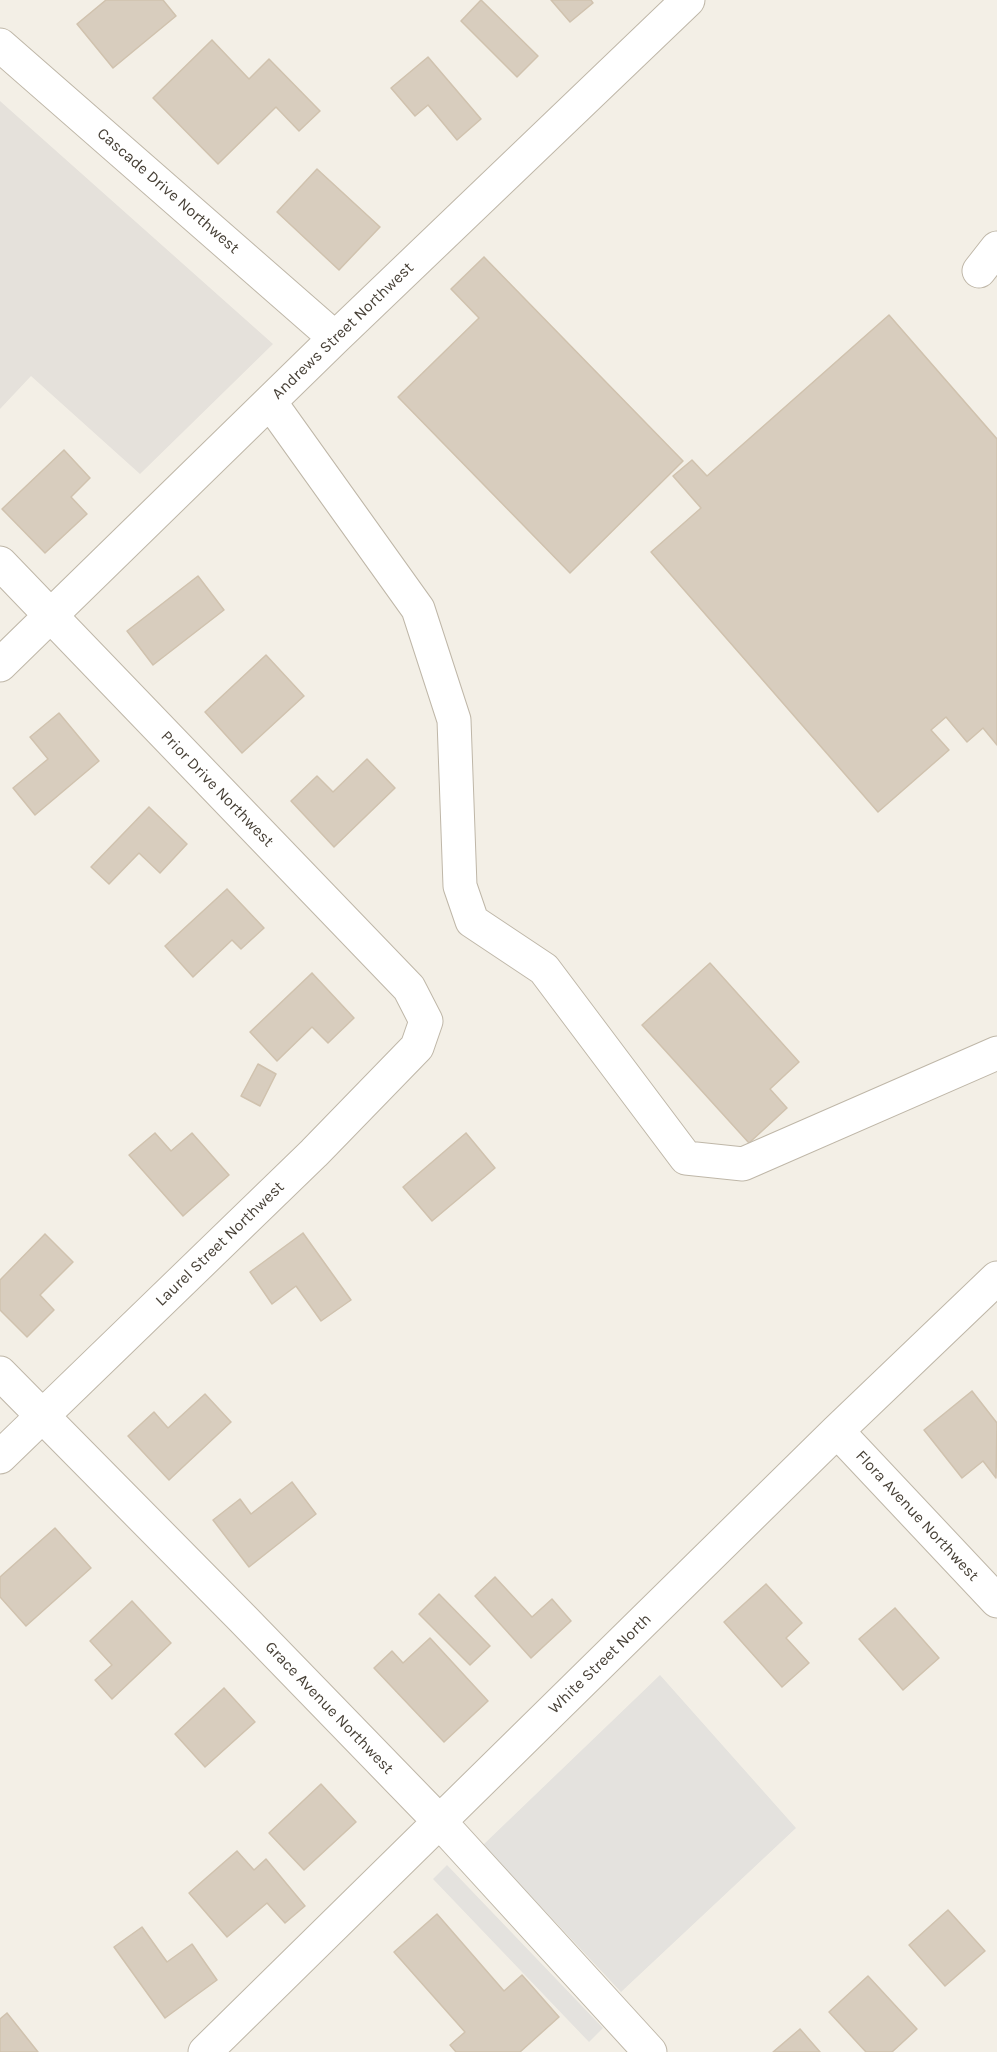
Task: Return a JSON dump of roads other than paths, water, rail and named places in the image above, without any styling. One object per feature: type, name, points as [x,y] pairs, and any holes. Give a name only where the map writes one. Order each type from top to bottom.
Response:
[{"type":"street","name":"Andrews Street Northwest","points":[[0,664],[335,338],[688,0]]},
{"type":"street","name":"Cascade Drive Northwest","points":[[0,45],[335,338]]},
{"type":"street","points":[[270,402],[418,609],[454,720],[460,886],[472,921],[543,969],[686,1158],[743,1164],[997,1053]]},
{"type":"street","name":"Prior Drive Northwest","points":[[0,563],[409,988],[426,1021]]},
{"type":"street","name":"Laurel Street Northwest","points":[[0,1457],[314,1153],[417,1047],[426,1021]]},
{"type":"street","name":"White Street North","points":[[205,2052],[837,1431],[997,1278]]},
{"type":"street","name":"Grace Avenue Northwest","points":[[0,1373],[243,1618],[438,1821],[650,2052]]},
{"type":"street","name":"Flora Avenue Northwest","points":[[837,1431],[997,1600]]}]
